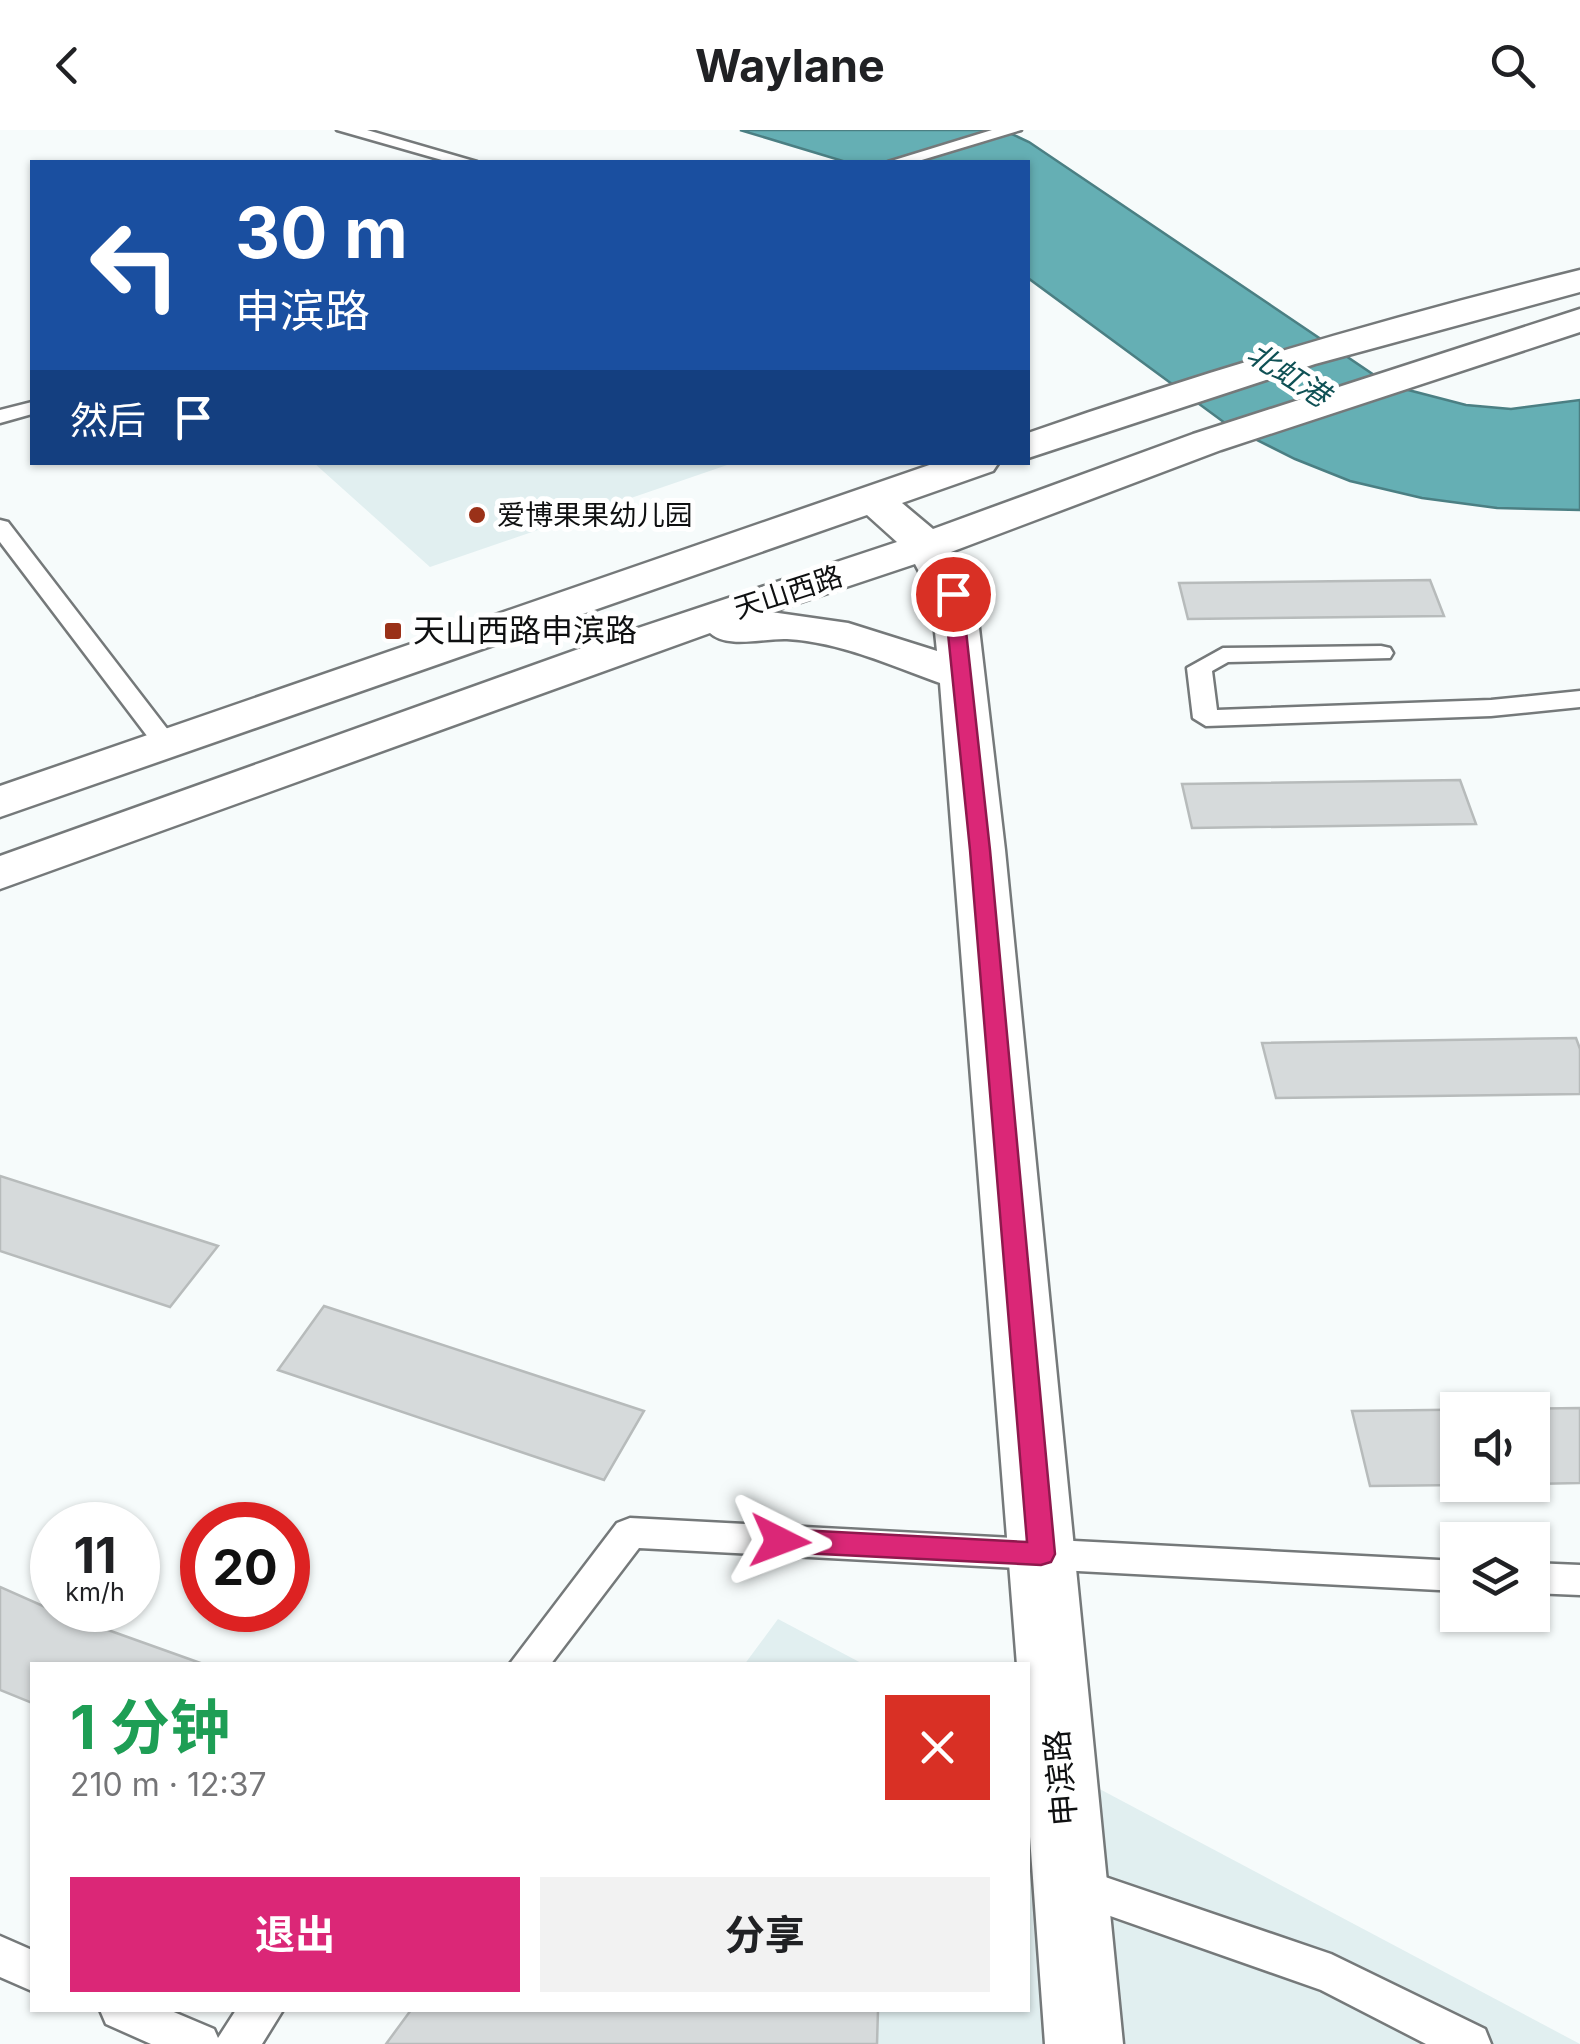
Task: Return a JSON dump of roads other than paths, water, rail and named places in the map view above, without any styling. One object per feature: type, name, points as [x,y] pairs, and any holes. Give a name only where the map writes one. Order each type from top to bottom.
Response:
[{"type":"main road","points":[[1030,445],[1152,402],[1372,336],[1580,281]]},
{"type":"main road","name":"天山西路","points":[[0,874],[642,640],[927,546],[1206,442],[1580,320]]},
{"type":"main road","name":"天山西路","points":[[0,802],[970,465]]},
{"type":"main road","name":"申滨路","points":[[873,499],[927,546],[953,594],[1084,2044]]},
{"type":"main road","points":[[642,640],[768,622],[840,633],[962,676]]},
{"type":"lane","points":[[346,130],[460,160]]},
{"type":"lane","points":[[904,160],[1012,130]]},
{"type":"lane","points":[[0,417],[30,409]]},
{"type":"lane","points":[[0,526],[166,744]]},
{"type":"lane","points":[[1381,652],[1223,655],[1199,668],[1206,718],[1491,708],[1580,700]]},
{"type":"lane","points":[[530,1662],[630,1534],[1440,1575]]},
{"type":"lane","points":[[1550,1579],[1580,1580]]},
{"type":"lane","points":[[1070,1884],[1331,1974],[1470,2044]]},
{"type":"lane","points":[[0,1956],[30,1970]]},
{"type":"lane","points":[[126,2012],[198,2044]]},
{"type":"lane","points":[[236,2044],[260,2012]]},
{"type":"water","name":"北虹港","points":[[740,130],[1003,130],[1029,142],[1389,385],[1466,405],[1511,409],[1580,400],[1580,510],[1497,508],[1422,498],[1350,481],[1229,426],[1030,279],[1030,160],[839,160]]},
{"type":"place","name":"爱博果果幼儿园","points":[[477,515]]},
{"type":"place","name":"天山西路申滨路","points":[[393,631]]}]
